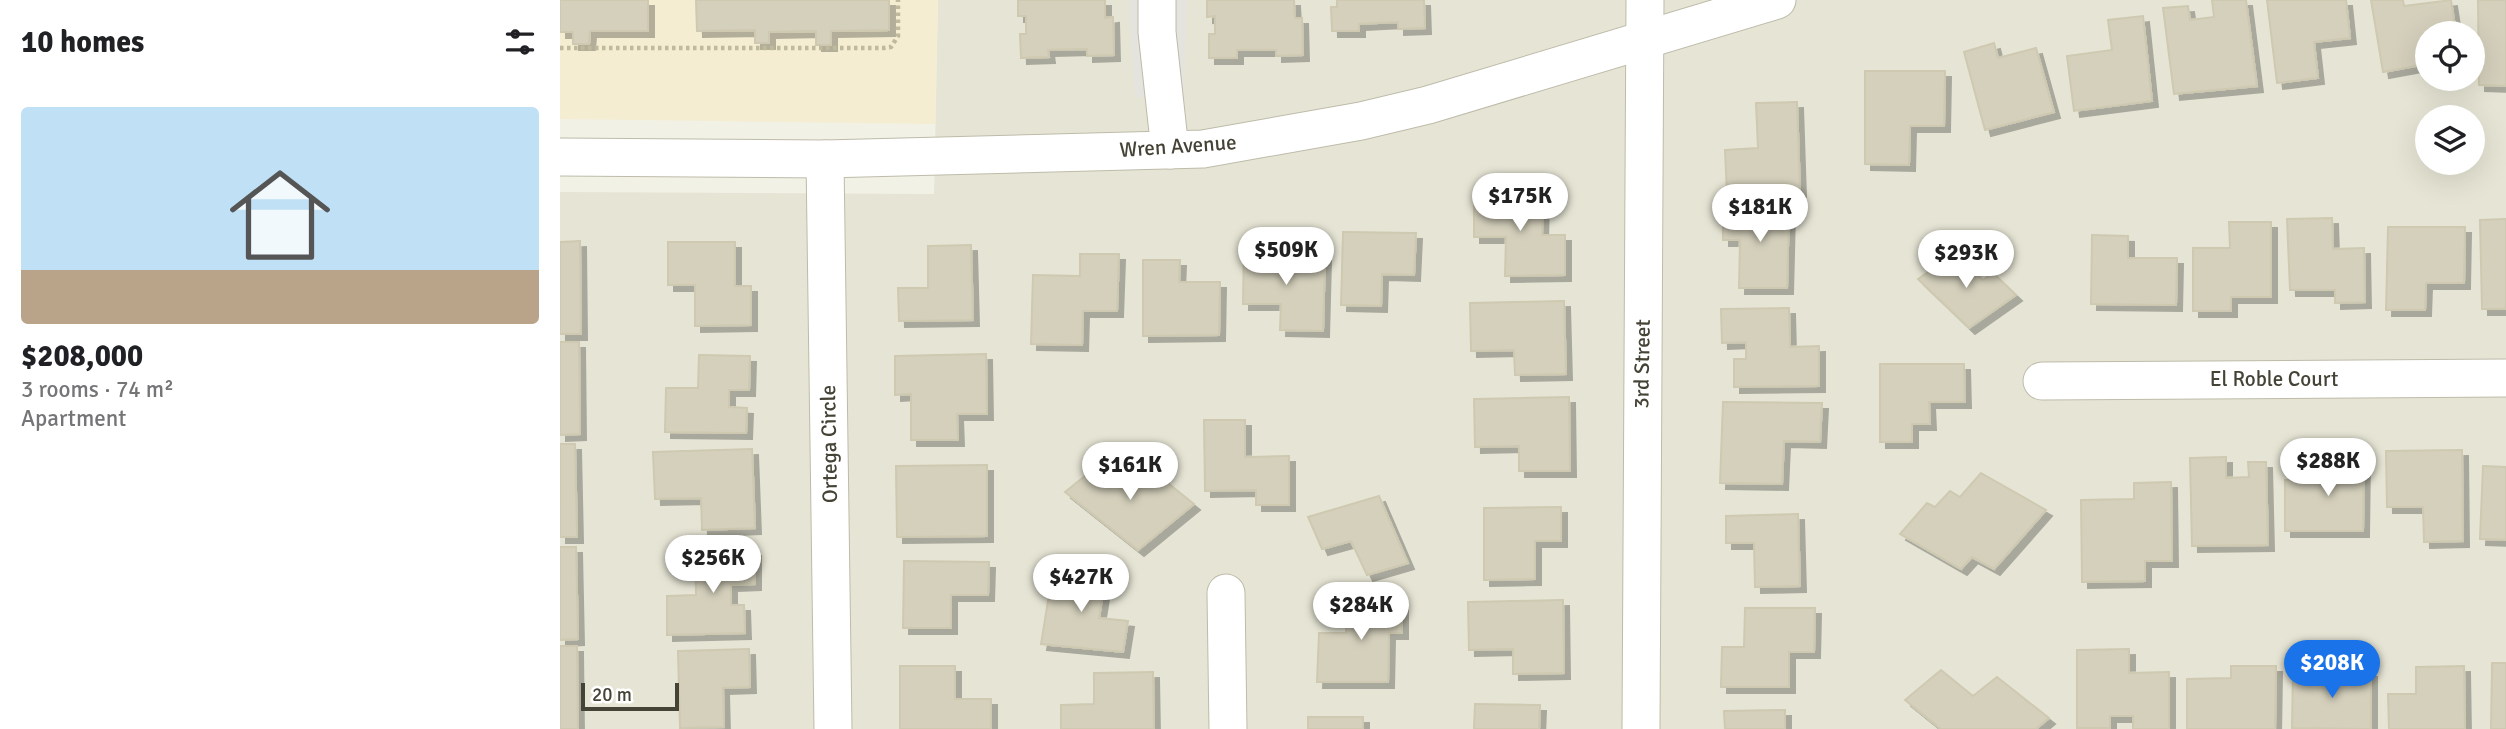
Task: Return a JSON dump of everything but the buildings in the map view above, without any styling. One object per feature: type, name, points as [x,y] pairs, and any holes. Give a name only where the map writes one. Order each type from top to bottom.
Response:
[{"type":"street","points":[[1157,0],[1157,32],[1170,150]]},
{"type":"street","name":"3rd Street","points":[[1641,729],[1645,0]]},
{"type":"street","name":"Wren Avenue","points":[[560,157],[825,159],[1203,149],[1374,118],[1477,92],[1777,0]]},
{"type":"street","name":"Ortega Circle","points":[[825,159],[833,729]]},
{"type":"street","name":"El Roble Court","points":[[2042,381],[2506,378]]},
{"type":"street","points":[[1226,593],[1228,729]]},
{"type":"path","points":[[560,48],[884,48],[891,47],[898,36],[898,0]]},
{"type":"shaded area","points":[[560,0],[938,0],[935,124],[560,119]]},
{"type":"shaded area","points":[[938,0],[2506,0],[2506,729],[560,729],[560,192],[934,194]]},
{"type":"shaded area","points":[[1129,0],[1187,0],[1184,90],[1135,98]]}]
